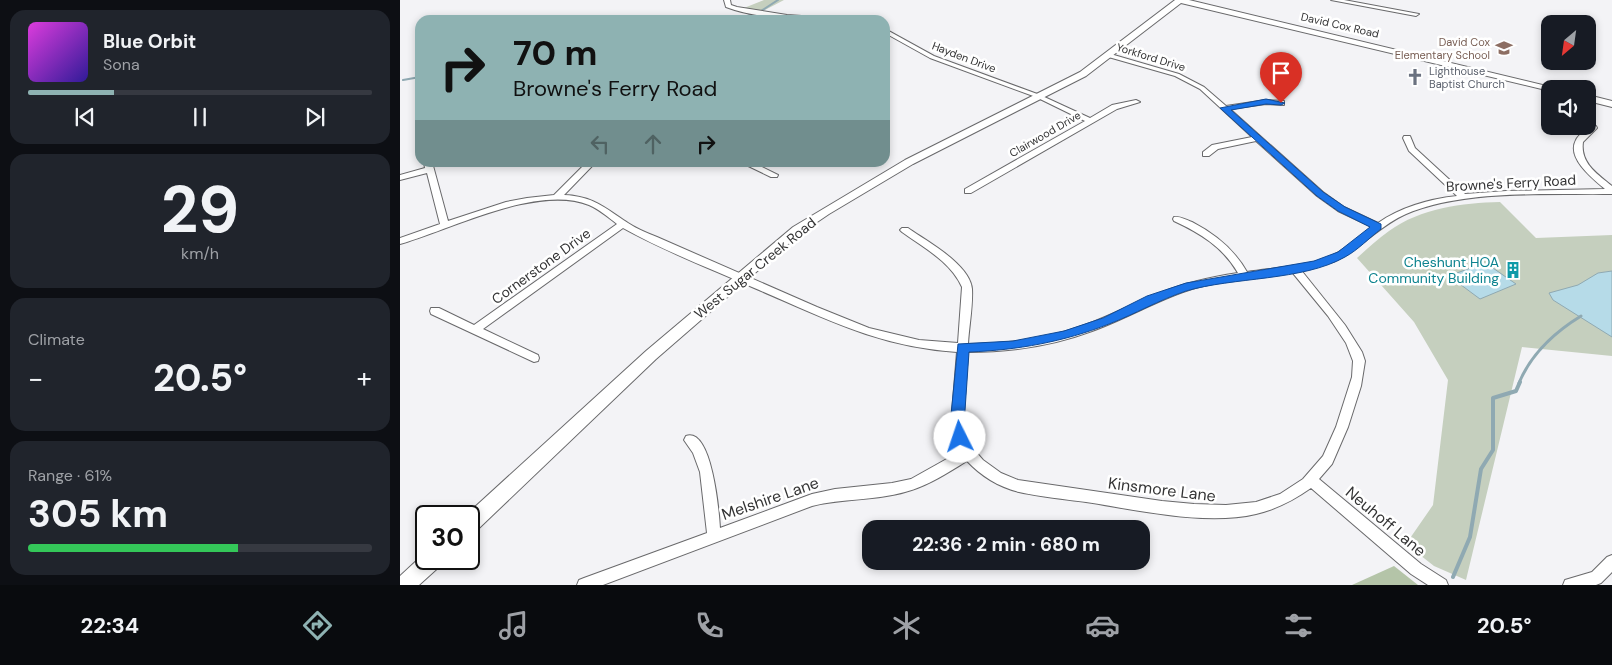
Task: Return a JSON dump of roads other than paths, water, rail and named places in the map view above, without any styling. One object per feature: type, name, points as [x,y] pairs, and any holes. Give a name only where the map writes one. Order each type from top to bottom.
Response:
[{"type":"main road","name":"West Sugar Creek Road","points":[[480,515],[651,355],[797,230],[839,202],[908,162],[1083,74],[1180,0]]},
{"type":"main road","name":"David Cox Road","points":[[1180,0],[1541,86]]},
{"type":"main road","points":[[1596,100],[1612,104]]},
{"type":"main road","points":[[405,585],[421,570]]},
{"type":"street","points":[[727,0],[728,6],[736,9],[774,15]]},
{"type":"street","points":[[1334,0],[1370,8],[1416,14]]},
{"type":"street","points":[[1370,8],[1375,0]]},
{"type":"street","name":"Hayden Drive","points":[[890,34],[932,57],[1038,96],[1090,121]]},
{"type":"street","name":"Yorkford Drive","points":[[1107,55],[1188,79],[1202,88],[1328,200],[1377,226]]},
{"type":"street","name":"Clairwood Drive","points":[[968,191],[1115,107],[1136,102]]},
{"type":"street","points":[[1224,108],[1266,102],[1281,103]]},
{"type":"street","points":[[1585,135],[1579,141],[1578,152],[1586,167],[1612,191]]},
{"type":"street","points":[[1206,154],[1215,147],[1257,138]]},
{"type":"street","points":[[1407,138],[1412,149],[1463,197]]},
{"type":"street","points":[[400,178],[427,167]]},
{"type":"street","points":[[429,167],[445,226]]},
{"type":"street","points":[[556,198],[587,167]]},
{"type":"street","points":[[756,167],[774,175]]},
{"type":"street","name":"Browne's Ferry Road","points":[[400,241],[516,204],[556,198],[573,199],[596,204],[623,224],[740,278],[874,334],[919,344],[963,347],[1013,345],[1065,336],[1107,321],[1174,291],[1203,283],[1294,268],[1336,258],[1377,226],[1402,212],[1419,206],[1463,197],[1612,191]]},
{"type":"street","points":[[1177,218],[1218,242],[1232,256],[1244,276]]},
{"type":"street","name":"Cornerstone Drive","points":[[475,330],[623,224]]},
{"type":"street","name":"Kinsmore Lane","points":[[905,230],[956,268],[965,279],[967,294],[957,425],[962,444],[968,454],[985,471],[1018,486],[1202,513],[1243,511],[1260,507],[1292,494],[1311,480],[1326,462],[1338,441],[1358,371],[1359,361],[1351,341],[1294,268]]},
{"type":"street","points":[[435,311],[534,358]]},
{"type":"street","points":[[690,440],[702,454],[706,466],[714,537]]},
{"type":"street","name":"Melshire Lane","points":[[584,585],[828,496],[902,487],[920,481],[968,454]]},
{"type":"street","name":"Neuhoff Lane","points":[[1311,480],[1416,569],[1441,585]]},
{"type":"street","points":[[1570,585],[1596,578],[1604,573],[1612,562]]},
{"type":"water","points":[[1481,264],[1486,268],[1490,266],[1516,284],[1480,299],[1449,276]]},
{"type":"water","points":[[1612,271],[1612,337],[1553,300],[1549,293],[1578,285],[1598,273]]},
{"type":"waterway","points":[[761,11],[778,0]]},
{"type":"waterway","points":[[750,15],[754,13]]},
{"type":"waterway","points":[[403,80],[415,78]]},
{"type":"waterway","points":[[1519,383],[1537,353],[1562,329],[1581,316]]},
{"type":"waterway","points":[[1453,577],[1470,537],[1481,469],[1493,450],[1493,398],[1516,391],[1520,382]]},
{"type":"place","name":"David Cox Elementary School","points":[[1504,48]]},
{"type":"place","name":"Lighthouse Baptist Church","points":[[1415,77]]},
{"type":"place","name":"Cheshunt HOA Community Building","points":[[1513,270]]}]
